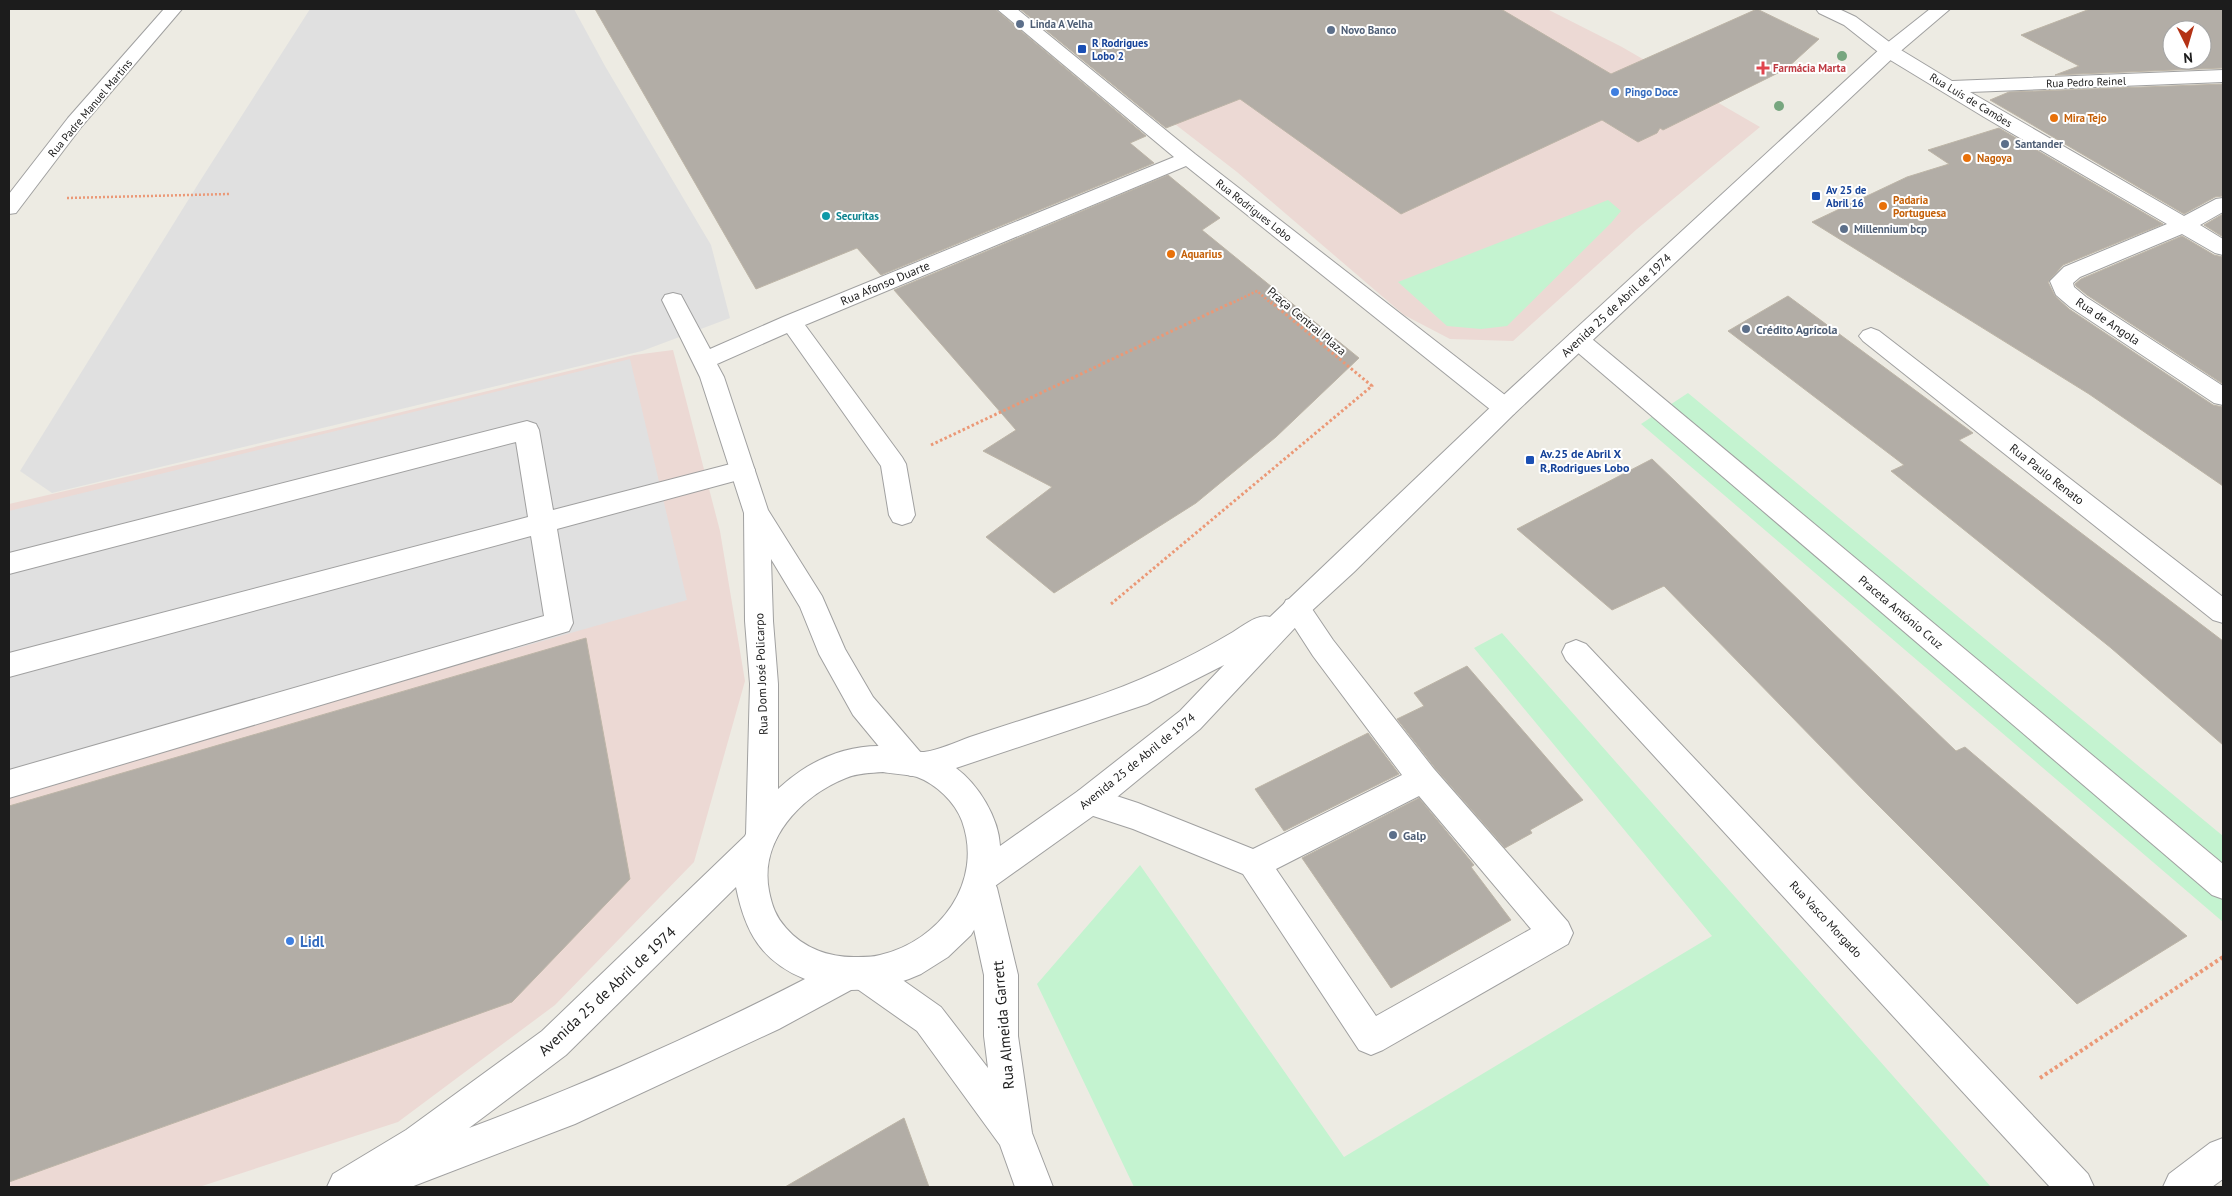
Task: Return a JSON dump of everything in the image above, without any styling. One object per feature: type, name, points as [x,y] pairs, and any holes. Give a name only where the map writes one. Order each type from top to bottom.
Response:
[{"type":"street","name":"Rua Padre Manuel Martins","points":[[12,204],[75,122],[172,9]]},
{"type":"street","name":"Rua Rodrigues Lobo","points":[[1006,9],[1188,158],[1505,408]]},
{"type":"street","name":"Rua Luís de Camões","points":[[1825,9],[1850,21],[1889,51],[1948,87],[2223,248]]},
{"type":"street","name":"Avenida 25 de Abril de 1974","points":[[982,881],[1089,801],[1190,720],[1296,608],[1344,565],[1505,408],[1889,51],[1941,9]]},
{"type":"street","name":"Rua Pedro Reinel","points":[[1948,87],[2223,76]]},
{"type":"street","name":"Rua Afonso Duarte","points":[[704,361],[791,322],[1188,158]]},
{"type":"street","points":[[2184,225],[2223,204]]},
{"type":"street","name":"Rua de Angola","points":[[2184,225],[2072,272],[2061,281],[2064,290],[2078,302],[2223,397]]},
{"type":"street","name":"Rua Dom José Policarpo","points":[[673,300],[712,377],[756,512],[812,604],[833,654],[862,706],[916,764]]},
{"type":"street","points":[[791,322],[892,464],[902,515]]},
{"type":"street","name":"Rua Paulo Renato","points":[[1871,336],[2223,612]]},
{"type":"street","name":"Praceta António Cruz","points":[[1578,340],[2223,884]]},
{"type":"street","points":[[9,563],[527,430],[559,623],[9,784]]},
{"type":"street","points":[[9,665],[742,470]]},
{"type":"street","name":"Rua Dom José Policarpo","points":[[756,512],[759,621],[764,684],[759,841]]},
{"type":"street","name":"Avenida 25 de Abril de 1974","points":[[916,764],[1137,695],[1227,650],[1296,608]]},
{"type":"street","points":[[1089,801],[1138,817],[1254,864],[1371,1038],[1556,933],[1423,778],[1323,648],[1296,608]]},
{"type":"street","name":"Rua Vasco Morgado","points":[[1576,652],[2075,1187]]},
{"type":"street","name":"Avenida 25 de Abril de 1974","points":[[346,1187],[418,1143],[554,1043],[759,841],[777,810],[799,788],[825,772],[854,762],[883,759],[916,764],[946,778],[966,797],[980,820],[985,846],[982,881],[968,913],[948,936],[924,955],[895,968],[856,974],[562,1111],[361,1187]]},
{"type":"street","points":[[1254,864],[1423,778]]},
{"type":"street","name":"Avenida 25 de Abril de 1974","points":[[759,841],[751,876],[755,905],[768,932],[789,953],[816,968],[856,974]]},
{"type":"street","name":"Rua Almeida Garrett","points":[[982,881],[1001,975],[1001,1036],[1014,1134],[1034,1187]]},
{"type":"street","name":"Rua Almeida Garrett","points":[[856,974],[929,1019],[1014,1134]]},
{"type":"street","points":[[2182,1187],[2223,1156]]},
{"type":"path","points":[[12,204],[229,194]]},
{"type":"path","name":"Praça Central Plaza","points":[[892,464],[1257,291],[1372,386],[1111,604]]},
{"type":"path","points":[[2076,1054],[2223,957]]},
{"type":"shaded area","points":[[310,9],[574,9],[605,66],[711,245],[730,318],[642,351],[52,493],[20,471],[200,181]]},
{"type":"shaded area","points":[[1026,9],[1547,9],[1622,47],[1760,127],[1637,229],[1513,341],[1450,339],[1404,315],[1237,172]]},
{"type":"shaded area","points":[[673,350],[720,531],[745,681],[694,862],[555,1005],[398,1122],[199,1187],[9,1187],[9,504],[332,429],[634,355]]},
{"type":"shaded area","points":[[630,359],[687,600],[9,792],[9,511]]},
{"type":"green space","points":[[1608,200],[1621,211],[1507,326],[1481,329],[1447,326],[1398,282]]},
{"type":"green space","points":[[1688,393],[2223,836],[2223,922],[1641,424]]},
{"type":"green space","points":[[1502,633],[1991,1187],[1134,1187],[1037,984],[1140,865],[1344,1157],[1712,936],[1474,648]]},
{"type":"building","name":"Securitas","points":[[595,9],[995,9],[1146,136],[1130,143],[1154,163],[881,275],[857,248],[756,289]]},
{"type":"building","points":[[1020,9],[1501,9],[1611,74],[1757,9],[1819,39],[1786,69],[1663,130],[1660,128],[1657,133],[1638,142],[1602,120],[1401,214],[1240,99],[1166,128]]},
{"type":"building","points":[[2090,9],[2223,9],[2223,68],[2212,68],[2212,20],[2162,20],[2162,70],[2175,70],[2055,75],[2079,66],[2021,35]]},
{"type":"building","points":[[2223,84],[2223,196],[2215,197],[2184,214],[1990,100],[2009,92]]},
{"type":"building","points":[[1999,128],[2163,224],[2063,265],[2048,282],[2055,296],[2069,309],[2213,405],[2223,407],[2223,486],[2089,394],[1812,222],[1907,177],[1949,164],[1928,150]]},
{"type":"building","points":[[1168,175],[1220,218],[1202,230],[1359,358],[1276,437],[1196,503],[1054,593],[986,537],[1052,487],[983,451],[1016,430],[894,290]]},
{"type":"building","points":[[2223,214],[2223,237],[2204,225]]},
{"type":"building","points":[[2182,236],[2214,255],[2223,257],[2223,384],[2087,295],[2075,284],[2081,279]]},
{"type":"building","points":[[1788,296],[1973,433],[1959,440],[2223,641],[2223,745],[2111,648],[1891,471],[1904,465],[1728,331]]},
{"type":"building","points":[[1652,459],[1956,751],[1965,747],[2187,936],[2077,1004],[1868,795],[1664,586],[1612,610],[1517,529]]},
{"type":"building","name":"Lidl","points":[[586,638],[630,879],[512,1002],[9,1182],[9,806]]},
{"type":"building","points":[[1467,666],[1583,800],[1530,830],[1532,833],[1505,848],[1435,768],[1397,719],[1424,706],[1414,693]]},
{"type":"building","points":[[1368,733],[1399,774],[1284,831],[1255,789]]},
{"type":"building","points":[[1419,798],[1474,865],[1471,867],[1511,920],[1391,988],[1302,858]]},
{"type":"building","points":[[904,1118],[929,1187],[785,1187]]},
{"type":"place","name":"Linda A Velha","points":[[1020,24]]},
{"type":"place","name":"Novo Banco","points":[[1331,30]]},
{"type":"place","name":"R Rodrigues Lobo 2","points":[[1082,49]]},
{"type":"place","name":"Farmácia Marta","points":[[1763,68]]},
{"type":"place","name":"Pingo Doce","points":[[1615,92]]},
{"type":"place","name":"Mira Tejo","points":[[2054,118]]},
{"type":"place","name":"Santander","points":[[2005,144]]},
{"type":"place","name":"Nagoya","points":[[1967,158]]},
{"type":"place","name":"Av 25 de Abril 16","points":[[1816,196]]},
{"type":"place","name":"Padaria Portuguesa","points":[[1883,206]]},
{"type":"place","name":"Securitas","points":[[826,216]]},
{"type":"place","name":"Millennium bcp","points":[[1844,229]]},
{"type":"place","name":"Aquarius","points":[[1171,254]]},
{"type":"place","name":"Crédito Agrícola","points":[[1746,329]]},
{"type":"place","name":"Av.25 de Abril X R,Rodrigues Lobo","points":[[1530,460]]},
{"type":"place","name":"Galp","points":[[1393,835]]},
{"type":"place","name":"Lidl","points":[[290,941]]}]
